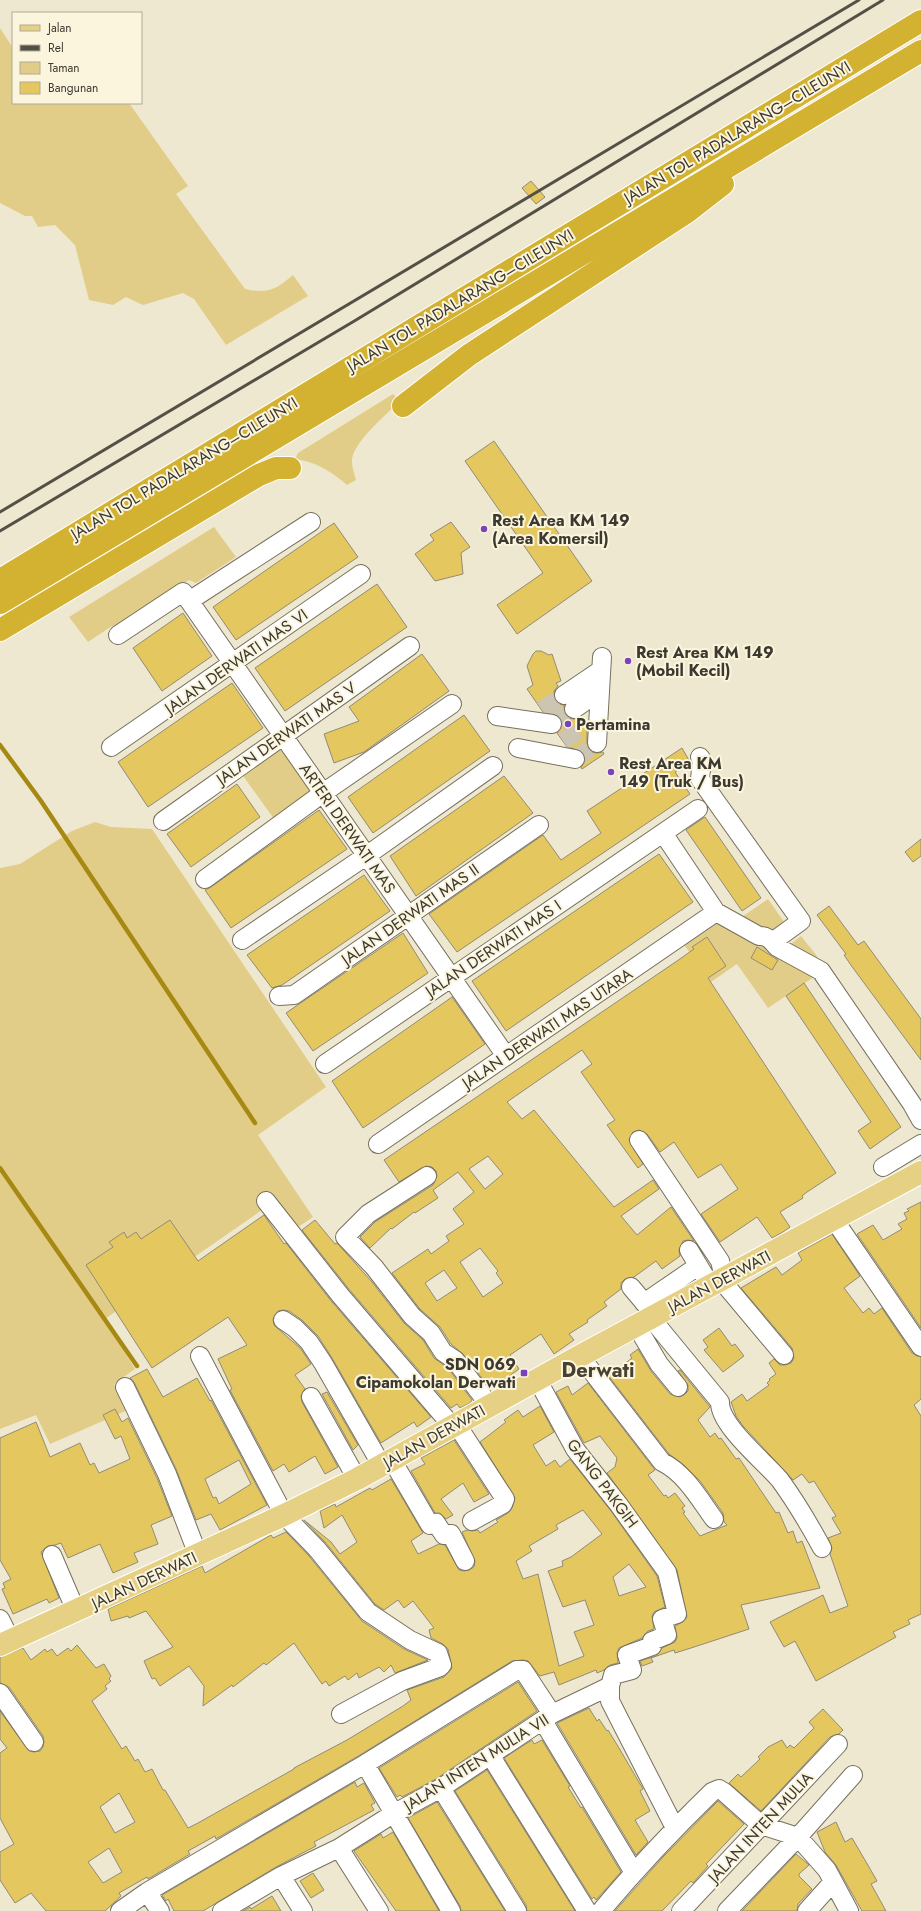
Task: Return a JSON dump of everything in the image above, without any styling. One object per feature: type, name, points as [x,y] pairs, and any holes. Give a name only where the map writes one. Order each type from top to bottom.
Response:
[{"type":"highway","name":"JALAN TOL PADALARANG–CILEUNYI","points":[[0,580],[921,21]]},
{"type":"highway","name":"JALAN TOL PADALARANG–CILEUNYI","points":[[0,603],[921,51]]},
{"type":"highway","points":[[403,406],[469,355],[686,212],[808,119]]},
{"type":"highway","points":[[0,630],[259,475],[276,468],[290,468]]},
{"type":"main road","name":"JALAN DERWATI","points":[[5,1642],[198,1555],[357,1479],[580,1356],[647,1315],[716,1284],[833,1218],[921,1172]]},
{"type":"street","points":[[118,635],[183,592],[190,601],[311,522]]},
{"type":"street","name":"JALAN DERWATI MAS VI","points":[[111,747],[361,574]]},
{"type":"street","name":"ARTERI DERWATI MAS","points":[[190,601],[506,1056]]},
{"type":"street","name":"JALAN DERWATI MAS V","points":[[163,821],[410,646]]},
{"type":"street","points":[[597,743],[592,720],[600,691],[602,664],[569,702],[600,691]]},
{"type":"street","points":[[205,878],[323,793],[452,704]]},
{"type":"street","points":[[497,716],[526,721],[547,717]]},
{"type":"street","points":[[546,753],[563,741]]},
{"type":"street","points":[[518,748],[575,759]]},
{"type":"street","points":[[700,757],[702,760],[700,779],[801,921],[779,938],[777,947]]},
{"type":"street","points":[[242,940],[366,856],[493,766]]},
{"type":"street","name":"JALAN DERWATI MAS I","points":[[325,1064],[698,809]]},
{"type":"street","name":"JALAN DERWATI MAS II","points":[[279,996],[294,995],[539,824]]},
{"type":"street","points":[[663,833],[716,912],[756,935],[761,941],[770,947],[777,947],[820,971],[917,1109],[921,1120]]},
{"type":"street","name":"JALAN DERWATI MAS UTARA","points":[[378,1144],[716,912]]},
{"type":"street","points":[[756,935],[756,942],[786,958],[794,956]]},
{"type":"street","points":[[639,1140],[720,1261],[723,1273],[716,1284]]},
{"type":"street","points":[[883,1167],[921,1144]]},
{"type":"street","points":[[426,1176],[368,1214],[344,1237],[374,1267],[412,1316],[431,1333],[443,1352],[455,1360],[490,1406]]},
{"type":"street","points":[[266,1201],[340,1295],[455,1426],[505,1499],[503,1504],[472,1521]]},
{"type":"street","points":[[833,1218],[921,1347]]},
{"type":"street","points":[[689,1250],[698,1266],[784,1355]]},
{"type":"street","points":[[647,1315],[698,1266]]},
{"type":"street","points":[[630,1287],[647,1315],[720,1402],[722,1414],[752,1453],[778,1479],[799,1506],[822,1548]]},
{"type":"street","points":[[647,1315],[659,1364],[678,1387]]},
{"type":"street","points":[[282,1320],[299,1332],[309,1342],[387,1463],[430,1525],[436,1523],[444,1535],[450,1534],[465,1561]]},
{"type":"street","points":[[200,1356],[284,1515],[318,1549],[368,1612],[410,1640],[435,1651],[440,1656],[442,1665],[440,1667],[402,1681],[342,1714]]},
{"type":"street","points":[[580,1356],[662,1462],[670,1465],[689,1485],[714,1519]]},
{"type":"street","name":"GANG PAKGIH","points":[[537,1379],[575,1449],[657,1555],[667,1572],[671,1584],[677,1614],[662,1619],[667,1635],[652,1641],[652,1646],[627,1655],[632,1670],[614,1674],[610,1686]]},
{"type":"street","points":[[125,1387],[167,1474],[198,1555]]},
{"type":"street","points":[[312,1397],[357,1479]]},
{"type":"street","points":[[52,1555],[76,1611]]},
{"type":"street","points":[[0,1619],[5,1642]]},
{"type":"street","points":[[120,1911],[147,1892],[365,1764],[517,1670],[523,1670],[633,1871]]},
{"type":"street","points":[[610,1686],[611,1706],[675,1828]]},
{"type":"street","name":"JALAN INTEN MULIA VII","points":[[365,1764],[393,1814],[441,1788],[548,1718],[610,1686]]},
{"type":"street","points":[[0,1693],[34,1742]]},
{"type":"street","name":"JALAN INTEN MULIA","points":[[681,1911],[838,1744]]},
{"type":"street","points":[[490,1755],[587,1911]]},
{"type":"street","name":"JALAN INTEN MULIA","points":[[727,1911],[798,1837],[852,1776]]},
{"type":"street","points":[[441,1788],[517,1911]]},
{"type":"street","points":[[601,1911],[633,1871],[712,1792],[719,1789],[761,1825],[798,1837],[819,1860],[834,1882],[849,1911]]},
{"type":"street","points":[[222,1911],[281,1876],[339,1848],[393,1814],[451,1911]]},
{"type":"street","points":[[339,1848],[379,1911]]},
{"type":"street","points":[[281,1876],[303,1911]]},
{"type":"street","points":[[807,1911],[834,1882]]},
{"type":"street","points":[[147,1892],[160,1911]]},
{"type":"green space","points":[[0,28],[12,46],[12,104],[130,104],[188,186],[176,194],[245,289],[260,291],[271,290],[293,275],[308,296],[226,345],[194,299],[183,293],[143,305],[126,297],[113,305],[89,300],[75,245],[55,225],[38,227],[32,216],[25,216],[0,203]]},
{"type":"green space","points":[[393,394],[400,401],[367,433],[356,448],[352,458],[352,464],[356,480],[347,485],[335,475],[323,468],[310,462],[295,459],[298,453]]},
{"type":"green space","points":[[214,527],[236,557],[196,583],[189,580],[121,626],[112,626],[88,642],[69,617]]},
{"type":"green space","points":[[280,745],[313,792],[274,819],[241,773]]},
{"type":"green space","points":[[95,822],[111,827],[152,829],[326,1087],[258,1135],[313,1217],[295,1229],[275,1201],[105,1319],[135,1369],[114,1384],[128,1410],[50,1444],[36,1415],[0,1429],[0,868],[20,864],[72,831]]},
{"type":"green space","points":[[768,899],[789,929],[778,937],[814,977],[768,1008],[737,964],[711,982],[682,942],[716,918],[730,925]]},
{"type":"green space","points":[[801,936],[817,956],[816,961],[788,946]]},
{"type":"building","points":[[531,181],[545,197],[536,204],[522,188]]},
{"type":"building","points":[[494,441],[592,581],[517,634],[497,605],[543,573],[465,461]]},
{"type":"building","points":[[451,522],[470,547],[461,553],[463,574],[435,581],[415,554],[434,540],[430,535]]},
{"type":"building","points":[[334,523],[358,557],[236,640],[213,607]]},
{"type":"building","points":[[377,584],[407,627],[285,711],[255,668]]},
{"type":"building","points":[[183,613],[212,656],[162,691],[133,648]]},
{"type":"building","points":[[536,651],[541,651],[549,655],[552,654],[561,681],[556,683],[558,686],[554,691],[555,701],[564,705],[565,715],[569,718],[580,718],[587,729],[587,743],[591,752],[603,752],[604,754],[582,769],[581,767],[585,761],[582,751],[567,747],[557,733],[562,726],[562,720],[554,714],[543,712],[527,689],[533,685],[527,666]]},
{"type":"building","points":[[422,654],[449,691],[364,752],[334,763],[324,734],[359,721],[349,707]]},
{"type":"building","points":[[232,683],[263,728],[148,807],[118,762]]},
{"type":"building","points":[[464,715],[490,751],[373,833],[348,797]]},
{"type":"building","points":[[682,748],[690,762],[675,772],[690,794],[457,952],[429,914],[543,835],[561,860],[601,833],[587,811]]},
{"type":"building","points":[[504,776],[533,813],[416,896],[390,856]]},
{"type":"building","points":[[237,784],[260,817],[191,867],[167,834]]},
{"type":"building","points":[[319,810],[347,849],[231,928],[205,890]]},
{"type":"building","points":[[705,817],[761,898],[742,911],[686,830]]},
{"type":"building","points":[[921,839],[921,856],[913,862],[905,852]]},
{"type":"building","points":[[659,854],[693,902],[506,1031],[472,981]]},
{"type":"building","points":[[364,875],[390,911],[282,985],[272,988],[247,955]]},
{"type":"building","points":[[829,906],[858,945],[864,941],[921,1019],[921,1060],[853,968],[844,955],[846,954],[817,915]]},
{"type":"building","points":[[403,933],[428,973],[313,1051],[286,1013]]},
{"type":"building","points":[[707,937],[726,966],[708,978],[836,1173],[807,1192],[802,1196],[803,1198],[780,1212],[790,1227],[783,1232],[772,1238],[757,1217],[720,1242],[701,1214],[738,1189],[721,1164],[698,1178],[674,1142],[660,1152],[647,1134],[639,1130],[633,1132],[629,1140],[643,1164],[638,1168],[607,1125],[615,1120],[581,1072],[592,1064],[582,1050],[507,1102],[522,1119],[534,1110],[614,1207],[653,1180],[659,1189],[621,1216],[637,1235],[671,1207],[694,1241],[683,1241],[679,1250],[680,1256],[662,1269],[656,1261],[634,1277],[625,1279],[621,1283],[621,1289],[604,1302],[607,1306],[587,1320],[588,1322],[569,1334],[574,1340],[554,1354],[541,1334],[510,1355],[519,1369],[501,1382],[499,1379],[488,1386],[463,1354],[451,1344],[440,1327],[420,1309],[392,1273],[428,1249],[431,1254],[449,1241],[446,1236],[464,1224],[453,1209],[474,1192],[458,1172],[433,1190],[438,1198],[415,1213],[414,1212],[392,1229],[391,1228],[370,1248],[360,1237],[375,1222],[433,1185],[437,1176],[436,1171],[432,1167],[426,1166],[399,1182],[384,1160],[677,961],[694,949],[692,947]],"holes":[[[488,1156],[503,1174],[485,1189],[469,1169]],[[480,1248],[498,1271],[496,1273],[503,1283],[483,1297],[460,1262]],[[444,1270],[457,1288],[437,1301],[425,1283]]]},
{"type":"building","points":[[757,947],[778,960],[772,970],[751,958]]},
{"type":"building","points":[[804,983],[901,1127],[870,1149],[858,1131],[871,1122],[786,996]]},
{"type":"building","points":[[452,997],[485,1044],[363,1128],[332,1081]]},
{"type":"building","points":[[921,1202],[921,1328],[857,1234],[873,1225],[883,1240],[902,1229],[898,1224],[907,1219],[904,1213],[909,1211],[907,1209]]},
{"type":"building","points":[[264,1215],[284,1244],[286,1243],[332,1302],[431,1417],[417,1427],[414,1422],[381,1443],[318,1336],[302,1320],[289,1311],[278,1311],[273,1319],[274,1325],[301,1349],[311,1364],[295,1375],[305,1389],[301,1396],[302,1402],[338,1467],[325,1474],[315,1456],[289,1472],[284,1464],[273,1471],[230,1390],[232,1389],[218,1359],[247,1345],[228,1317],[152,1368],[86,1265],[113,1247],[109,1242],[124,1232],[127,1238],[136,1232],[141,1239],[170,1220],[198,1261]]},
{"type":"building","points":[[315,1220],[335,1244],[337,1243],[372,1282],[404,1323],[423,1340],[434,1358],[448,1368],[472,1400],[470,1403],[460,1408],[457,1404],[451,1408],[348,1288],[302,1230]]},
{"type":"building","points":[[832,1234],[860,1276],[844,1288],[863,1313],[869,1308],[874,1314],[882,1308],[912,1353],[921,1357],[921,1399],[914,1405],[921,1416],[921,1614],[908,1620],[910,1624],[893,1632],[896,1637],[816,1681],[795,1641],[784,1647],[770,1622],[823,1595],[830,1613],[848,1606],[830,1554],[832,1548],[828,1538],[841,1533],[832,1518],[836,1516],[814,1481],[809,1483],[802,1474],[793,1480],[743,1426],[736,1416],[731,1402],[742,1394],[747,1401],[769,1385],[767,1383],[770,1380],[769,1379],[776,1374],[769,1363],[774,1359],[780,1365],[785,1365],[791,1363],[794,1358],[792,1348],[741,1288],[776,1267],[782,1275],[802,1260],[798,1253]]},
{"type":"building","points":[[719,1328],[732,1346],[735,1344],[744,1356],[723,1372],[704,1350],[708,1347],[703,1340]]},
{"type":"building","points":[[638,1349],[651,1371],[670,1394],[679,1397],[688,1391],[688,1385],[678,1371],[680,1370],[710,1407],[698,1420],[710,1437],[715,1433],[719,1439],[721,1438],[736,1459],[739,1458],[776,1513],[779,1512],[788,1533],[793,1531],[797,1543],[802,1541],[820,1588],[741,1605],[749,1629],[675,1653],[674,1650],[651,1658],[653,1662],[642,1666],[640,1661],[656,1656],[662,1648],[675,1642],[677,1637],[675,1626],[684,1621],[687,1617],[677,1570],[607,1473],[615,1467],[617,1458],[600,1436],[584,1443],[556,1392],[568,1386],[572,1395],[588,1383],[655,1470],[648,1475],[664,1496],[666,1495],[668,1498],[675,1493],[685,1506],[682,1508],[685,1512],[683,1513],[700,1536],[727,1525],[724,1522],[723,1513],[700,1481],[684,1465],[669,1454],[607,1374],[611,1370],[613,1373],[632,1358],[630,1355]]},
{"type":"building","points":[[147,1369],[163,1397],[197,1378],[210,1401],[211,1400],[267,1505],[220,1530],[211,1514],[196,1520],[176,1469],[134,1382],[130,1378]],"holes":[[[239,1460],[251,1484],[219,1504],[216,1497],[213,1498],[205,1479]]]},
{"type":"building","points":[[327,1392],[358,1445],[353,1450],[322,1394]]},
{"type":"building","points":[[540,1406],[554,1432],[533,1445],[546,1466],[555,1460],[560,1467],[570,1459],[611,1511],[657,1576],[665,1607],[654,1612],[652,1616],[654,1629],[648,1631],[642,1638],[619,1648],[617,1653],[618,1663],[610,1665],[597,1673],[596,1670],[559,1685],[554,1672],[540,1676],[528,1661],[512,1661],[360,1755],[216,1839],[215,1836],[188,1851],[190,1854],[148,1879],[147,1877],[119,1893],[121,1896],[105,1911],[46,1911],[31,1893],[15,1903],[0,1880],[0,1852],[14,1844],[0,1818],[0,1753],[7,1748],[0,1739],[0,1711],[29,1751],[40,1751],[44,1742],[43,1736],[9,1687],[0,1683],[0,1657],[23,1648],[31,1660],[45,1649],[47,1652],[52,1649],[57,1656],[68,1648],[71,1651],[77,1645],[96,1668],[104,1664],[111,1676],[109,1679],[111,1681],[105,1686],[107,1689],[92,1701],[122,1749],[126,1746],[135,1761],[138,1759],[145,1772],[152,1769],[163,1790],[165,1790],[188,1828],[347,1740],[411,1700],[407,1690],[444,1677],[452,1668],[448,1649],[443,1644],[431,1638],[429,1630],[434,1628],[413,1601],[404,1608],[398,1600],[384,1610],[375,1604],[325,1542],[304,1520],[331,1542],[340,1554],[357,1542],[342,1515],[324,1528],[320,1511],[335,1504],[336,1507],[370,1488],[372,1490],[391,1479],[423,1533],[411,1541],[418,1554],[439,1544],[445,1545],[459,1570],[469,1570],[474,1567],[475,1561],[462,1532],[467,1530],[478,1530],[480,1533],[498,1522],[496,1520],[508,1513],[512,1508],[515,1498],[480,1442],[506,1422],[504,1420],[518,1410],[523,1417]],"holes":[[[583,1510],[602,1534],[571,1557],[562,1561],[563,1566],[548,1571],[563,1607],[585,1600],[594,1625],[574,1632],[584,1656],[559,1666],[538,1574],[523,1579],[516,1561],[532,1551],[529,1546],[558,1529],[556,1525]],[[629,1564],[646,1587],[619,1596],[613,1577]],[[119,1793],[135,1822],[115,1833],[100,1807]],[[109,1848],[122,1872],[103,1883],[88,1862]]]},
{"type":"building","points":[[115,1409],[122,1422],[128,1418],[157,1478],[172,1516],[151,1525],[158,1544],[134,1553],[138,1562],[113,1573],[100,1544],[68,1558],[61,1543],[48,1546],[41,1552],[59,1598],[49,1603],[47,1599],[13,1614],[2,1589],[5,1588],[3,1583],[11,1579],[0,1560],[0,1438],[36,1422],[50,1457],[80,1443],[90,1465],[94,1463],[99,1473],[130,1459],[121,1436],[115,1439],[103,1415]]},
{"type":"building","points":[[454,1440],[489,1494],[474,1502],[463,1483],[441,1499],[453,1515],[446,1519],[440,1513],[435,1513],[411,1471],[425,1464],[421,1458]]},
{"type":"building","points":[[286,1532],[309,1556],[362,1621],[404,1649],[428,1660],[395,1673],[391,1665],[384,1672],[379,1667],[359,1678],[357,1673],[348,1680],[345,1676],[329,1686],[326,1681],[322,1684],[294,1643],[266,1665],[264,1663],[233,1687],[232,1685],[203,1706],[204,1686],[189,1666],[160,1686],[155,1678],[152,1679],[144,1661],[173,1647],[146,1611],[129,1618],[128,1616],[111,1621],[108,1609],[202,1566],[205,1573],[271,1535],[273,1538]]},
{"type":"building","points":[[518,1682],[537,1711],[436,1779],[402,1797],[400,1795],[397,1797],[379,1768]]},
{"type":"building","points":[[589,1708],[597,1721],[599,1719],[607,1731],[608,1730],[643,1789],[640,1791],[650,1811],[635,1820],[648,1842],[636,1855],[557,1723]]},
{"type":"building","points":[[823,1709],[843,1730],[839,1734],[830,1737],[761,1811],[729,1783],[738,1774],[741,1777],[760,1759],[758,1757],[768,1747],[782,1740],[787,1748],[790,1745],[794,1748],[814,1728],[809,1722]]},
{"type":"building","points":[[532,1740],[534,1744],[542,1740],[570,1786],[568,1787],[581,1808],[582,1807],[621,1872],[596,1900],[594,1897],[592,1899],[504,1758]]},
{"type":"building","points":[[487,1770],[575,1911],[527,1911],[526,1905],[455,1791]]},
{"type":"building","points":[[355,1782],[357,1787],[364,1783],[375,1803],[371,1805],[374,1810],[314,1842],[316,1846],[276,1867],[203,1911],[174,1911],[168,1899],[166,1901],[162,1895]]},
{"type":"building","points":[[718,1801],[744,1824],[706,1864],[708,1866],[693,1883],[691,1881],[662,1911],[615,1911],[663,1857]]},
{"type":"building","points":[[437,1802],[505,1911],[461,1911],[460,1906],[408,1818]]},
{"type":"building","points":[[836,1822],[845,1842],[852,1838],[877,1881],[871,1884],[886,1911],[862,1911],[836,1865],[825,1852],[817,1832]]},
{"type":"building","points":[[393,1832],[439,1911],[396,1911],[354,1851],[381,1834],[383,1838]]},
{"type":"building","points":[[796,1854],[809,1865],[799,1874],[799,1876],[812,1889],[798,1904],[797,1911],[742,1911]]},
{"type":"building","points":[[313,1873],[324,1890],[311,1898],[300,1881]]},
{"type":"building","points":[[272,1896],[281,1911],[243,1911],[250,1907],[251,1909]]},
{"type":"waterway","points":[[0,745],[41,801],[255,1123]]},
{"type":"waterway","points":[[0,1168],[137,1366]]},
{"type":"tunnel","points":[[542,710],[564,695]]},
{"type":"tunnel","points":[[552,724],[574,709]]},
{"type":"tunnel","points":[[563,741],[585,726]]},
{"type":"tunnel","points":[[575,759],[597,743]]},
{"type":"railway","points":[[0,512],[859,0]]},
{"type":"railway","points":[[0,531],[356,320],[883,0]]},
{"type":"place","name":"Rest Area KM 149 (Area Komersil)","points":[[484,529]]},
{"type":"place","name":"Rest Area KM 149 (Mobil Kecil)","points":[[628,661]]},
{"type":"place","name":"Pertamina","points":[[568,724]]},
{"type":"place","name":"Rest Area KM 149 (Truk / Bus)","points":[[611,772]]},
{"type":"place","name":"SDN 069 Cipamokolan Derwati","points":[[524,1373]]},
{"type":"district","name":"Derwati","points":[[598,1370]]}]
